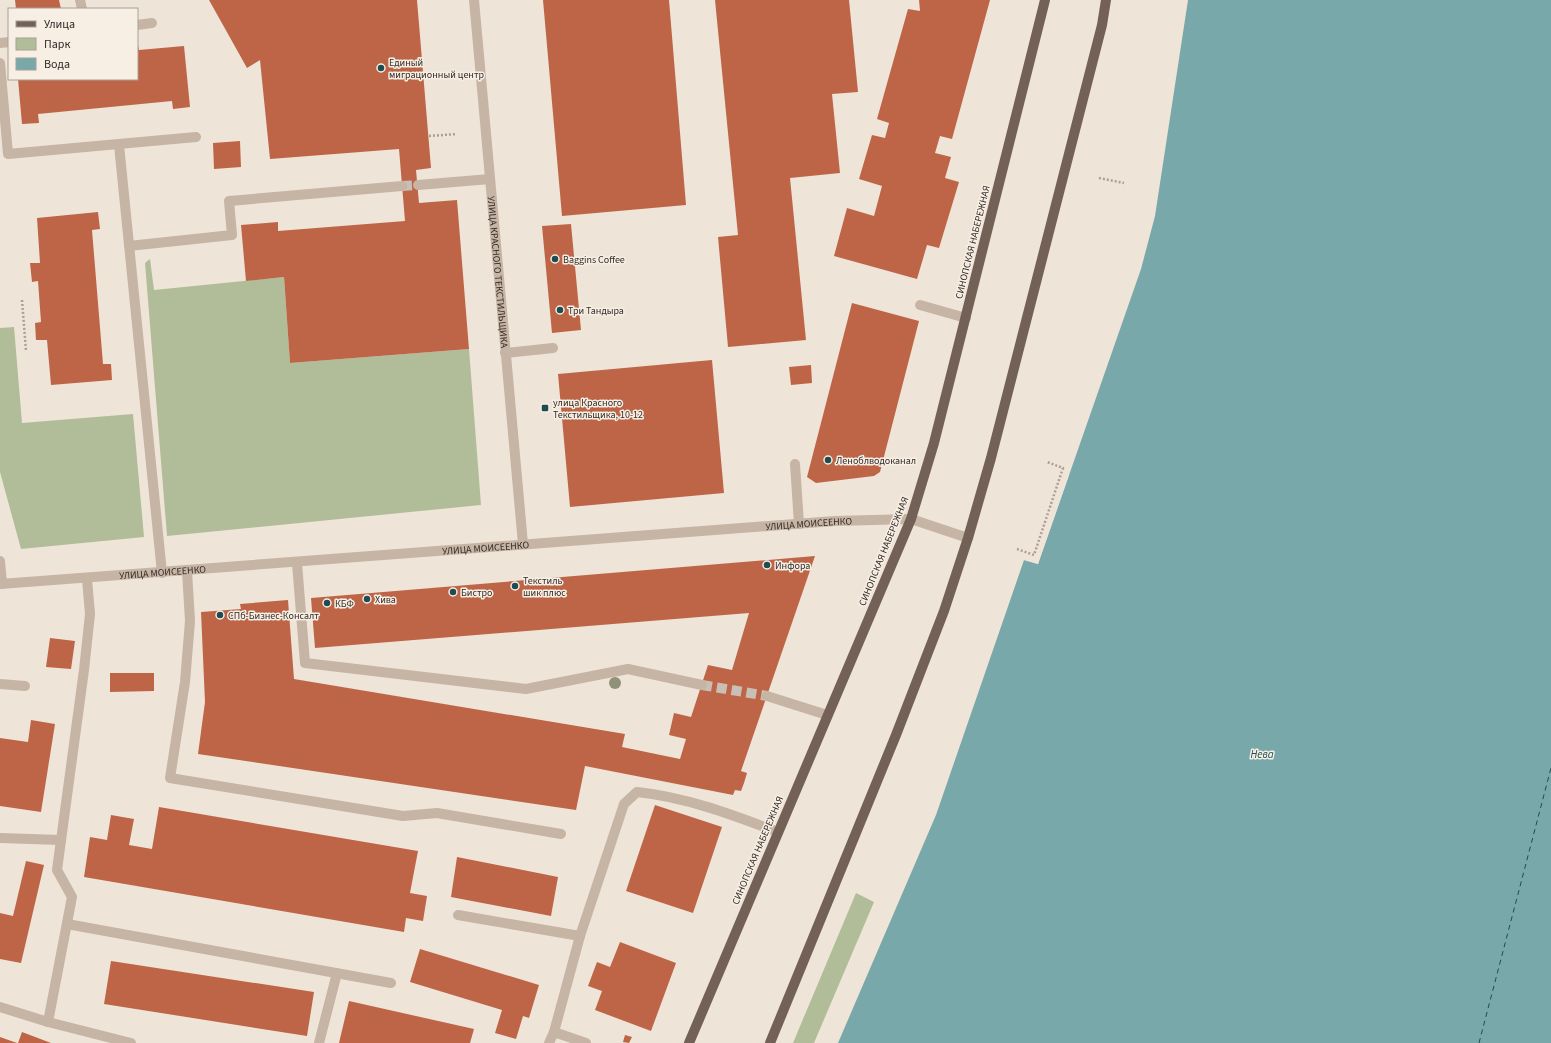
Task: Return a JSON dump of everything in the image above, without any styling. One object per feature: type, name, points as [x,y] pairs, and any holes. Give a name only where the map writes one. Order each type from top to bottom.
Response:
[{"type":"main road","name":"СИНОПСКАЯ НАБЕРЕЖНАЯ","points":[[689,1043],[911,519],[934,443],[1045,0]]},
{"type":"main road","points":[[770,1043],[896,735],[944,611],[968,538],[991,458],[1019,350],[1102,25],[1106,0]]},
{"type":"street","name":"УЛИЦА КРАСНОГО ТЕКСТИЛЬЩИКА","points":[[474,0],[522,544]]},
{"type":"street","points":[[138,25],[152,23]]},
{"type":"street","points":[[0,63],[8,154],[196,137]]},
{"type":"street","points":[[119,144],[162,573]]},
{"type":"street","points":[[418,185],[490,178]]},
{"type":"street","points":[[129,246],[232,235],[229,201],[402,186]]},
{"type":"street","points":[[920,306],[966,318]]},
{"type":"street","points":[[505,353],[553,348]]},
{"type":"street","points":[[794,464],[799,524]]},
{"type":"street","name":"УЛИЦА МОИСЕЕНКО","points":[[1,584],[87,579],[522,544],[799,524],[911,519],[968,538]]},
{"type":"street","points":[[0,561],[1,584]]},
{"type":"street","points":[[297,563],[305,663],[526,689],[628,669],[702,685]]},
{"type":"street","points":[[187,571],[190,621],[185,682],[170,778],[403,816],[437,813],[561,834]]},
{"type":"street","points":[[48,1022],[72,897],[57,870],[84,670],[90,614],[87,579]]},
{"type":"street","points":[[0,684],[25,686]]},
{"type":"street","points":[[767,696],[828,715]]},
{"type":"street","points":[[549,1043],[554,1032],[580,936],[624,804],[637,792],[656,794],[727,812],[778,832]]},
{"type":"street","points":[[0,838],[61,840]]},
{"type":"street","points":[[458,914],[580,936]]},
{"type":"street","points":[[67,924],[391,983]]},
{"type":"street","points":[[319,1043],[337,973]]},
{"type":"street","points":[[0,1006],[48,1022],[131,1043]]},
{"type":"street","points":[[554,1032],[586,1043]]},
{"type":"path","points":[[429,136],[457,134]]},
{"type":"path","points":[[1099,178],[1124,183]]},
{"type":"path","points":[[22,300],[26,351]]},
{"type":"path","points":[[1017,549],[1034,555],[1063,468],[1047,462]]},
{"type":"green space","points":[[150,259],[154,290],[284,277],[290,363],[469,349],[481,505],[167,536],[145,263]]},
{"type":"green space","points":[[14,327],[22,423],[133,414],[144,537],[21,549],[0,472],[0,328]]},
{"type":"green space","points":[[856,893],[874,902],[814,1043],[793,1043]]},
{"type":"water","name":"Нева","points":[[1188,0],[1551,0],[1551,1043],[838,1043],[936,815],[1024,560],[1038,564],[1141,269],[1155,216]]},
{"type":"pier","points":[[1067,474],[1069,475],[1038,564],[1024,560],[1025,558],[1037,562]]},
{"type":"building","points":[[15,0],[59,0],[61,8],[16,8]]},
{"type":"building","points":[[209,0],[417,0],[431,168],[416,170],[419,203],[457,200],[469,349],[290,363],[284,277],[246,281],[241,225],[278,222],[278,231],[405,221],[399,149],[270,159],[260,60],[247,68]]},
{"type":"building","points":[[543,0],[669,0],[686,205],[562,216]]},
{"type":"building","points":[[715,0],[849,0],[858,92],[832,94],[840,173],[790,178],[806,340],[728,347],[718,237],[738,235]]},
{"type":"building","points":[[919,0],[990,0],[952,139],[940,136],[935,153],[951,157],[945,178],[959,182],[939,248],[927,245],[917,279],[834,256],[847,208],[874,216],[882,186],[859,179],[872,135],[885,138],[889,123],[877,119],[908,9],[920,11]]},
{"type":"building","points":[[138,46],[139,50],[184,46],[190,107],[173,109],[172,101],[38,114],[39,123],[22,124],[18,80],[138,80]]},
{"type":"building","points":[[240,141],[241,167],[214,169],[213,143]]},
{"type":"building","points":[[98,212],[100,229],[92,230],[103,364],[111,364],[112,380],[51,385],[47,340],[36,340],[35,323],[41,322],[38,281],[32,282],[30,263],[40,263],[37,218]]},
{"type":"building","points":[[571,224],[581,330],[552,333],[542,226]]},
{"type":"building","points":[[852,303],[919,321],[880,472],[874,476],[816,483],[807,477]]},
{"type":"building","points":[[712,360],[724,493],[570,507],[558,374]]},
{"type":"building","points":[[811,365],[812,383],[791,385],[789,367]]},
{"type":"building","points":[[815,556],[741,771],[747,773],[744,783],[741,791],[735,790],[733,795],[585,766],[576,810],[198,754],[205,702],[201,612],[241,609],[240,604],[288,600],[294,679],[625,734],[622,747],[680,759],[686,739],[669,735],[674,713],[691,717],[708,665],[732,670],[749,613],[315,648],[311,598]]},
{"type":"building","points":[[50,638],[75,641],[71,669],[46,667]]},
{"type":"building","points":[[110,673],[154,673],[154,691],[110,692]]},
{"type":"building","points":[[31,720],[55,724],[41,812],[0,806],[0,738],[28,742]]},
{"type":"building","points":[[655,805],[722,827],[693,913],[626,891]]},
{"type":"building","points":[[159,807],[418,851],[410,893],[427,896],[423,921],[406,918],[404,932],[84,877],[90,837],[107,840],[111,815],[134,819],[129,845],[152,849]]},
{"type":"building","points":[[457,857],[558,877],[551,916],[451,897]]},
{"type":"building","points":[[26,861],[44,865],[21,963],[0,959],[0,913],[13,916]]},
{"type":"building","points":[[620,942],[676,963],[651,1031],[595,1010],[602,991],[588,986],[597,962],[610,967]]},
{"type":"building","points":[[420,949],[539,985],[529,1018],[523,1016],[516,1039],[495,1033],[502,1010],[410,982]]},
{"type":"building","points":[[111,961],[314,992],[307,1036],[104,1004]]},
{"type":"building","points":[[349,1001],[474,1029],[470,1043],[339,1043]]},
{"type":"building","points":[[22,1032],[51,1043],[18,1043]]},
{"type":"building","points":[[625,1035],[632,1037],[629,1043],[623,1042]]},
{"type":"building","points":[[0,1037],[17,1043],[0,1043]]},
{"type":"ferry route","points":[[1479,1043],[1551,768]]},
{"type":"tunnel","points":[[402,186],[418,185]]},
{"type":"tunnel","points":[[702,685],[767,696]]},
{"type":"place","name":"Единый миграционный центр","points":[[381,68]]},
{"type":"place","name":"Baggins Coffee","points":[[555,259]]},
{"type":"place","name":"Три Тандыра","points":[[560,310]]},
{"type":"place","name":"улица Красного Текстильщика, 10-12","points":[[545,408]]},
{"type":"place","name":"Леноблводоканал","points":[[828,460]]},
{"type":"place","name":"Инфора","points":[[767,565]]},
{"type":"place","name":"Текстиль шик плюс","points":[[515,586]]},
{"type":"place","name":"Бистро","points":[[453,592]]},
{"type":"place","name":"Хива","points":[[367,599]]},
{"type":"place","name":"КБФ","points":[[327,603]]},
{"type":"place","name":"СПб-Бизнес-Консалт","points":[[220,615]]}]
